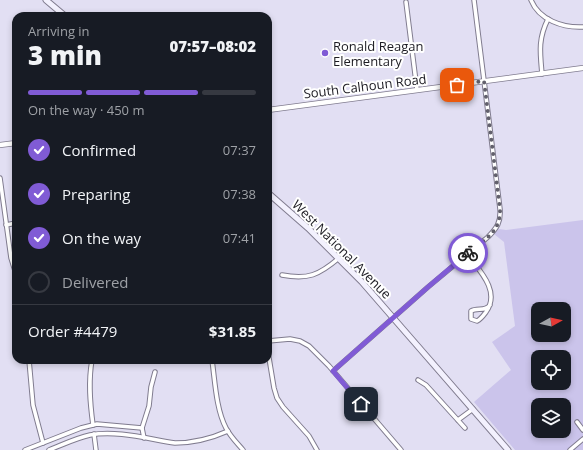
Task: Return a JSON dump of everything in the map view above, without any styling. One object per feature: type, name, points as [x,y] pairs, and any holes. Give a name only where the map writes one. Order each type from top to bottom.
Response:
[{"type":"main road","points":[[46,0],[60,12]]},
{"type":"main road","name":"West National Avenue","points":[[272,197],[339,258],[394,318],[508,450]]},
{"type":"street","points":[[333,371],[496,229],[501,216],[474,0]]},
{"type":"street","points":[[531,0],[537,12],[548,19],[560,25],[583,27]]},
{"type":"street","points":[[406,2],[417,90]]},
{"type":"street","points":[[542,74],[540,43],[541,35],[548,19]]},
{"type":"street","name":"South Calhoun Road","points":[[272,109],[583,68]]},
{"type":"street","points":[[0,145],[12,144]]},
{"type":"street","points":[[0,178],[12,261]]},
{"type":"street","points":[[6,225],[12,224]]},
{"type":"street","points":[[467,254],[487,280],[491,293],[490,305],[480,320],[474,321],[471,319],[471,311],[485,309],[490,305]]},
{"type":"street","points":[[282,275],[297,277],[313,275],[323,271],[339,258]]},
{"type":"street","points":[[272,340],[283,339],[295,340],[309,346],[333,371],[399,450]]},
{"type":"street","points":[[29,364],[34,405],[43,442]]},
{"type":"street","points":[[91,364],[89,386],[93,425]]},
{"type":"street","points":[[213,364],[220,412],[228,431],[243,450]]},
{"type":"street","points":[[270,364],[277,398],[283,407],[309,436],[317,450]]},
{"type":"street","points":[[144,438],[142,428],[149,406],[151,387],[155,372]]},
{"type":"street","points":[[418,380],[426,385],[465,428]]},
{"type":"street","points":[[458,420],[473,409]]},
{"type":"street","points":[[577,422],[583,430]]},
{"type":"street","points":[[25,450],[81,428],[93,425],[142,428]]},
{"type":"street","points":[[49,450],[94,434],[113,434],[175,443],[206,439],[228,431]]},
{"type":"street","points":[[94,434],[96,450]]},
{"type":"street","points":[[570,450],[583,438]]},
{"type":"shaded area","points":[[583,220],[583,450],[515,450],[474,402],[511,370],[492,342],[515,326],[504,242],[494,234],[499,229],[506,230]]},
{"type":"way so far","points":[[457,85],[484,81],[501,216],[496,229],[468,253]]},
{"type":"place","name":"Ronald Reagan Elementary","points":[[325,53]]},
{"type":"route","points":[[361,404],[333,371],[468,253]]}]
